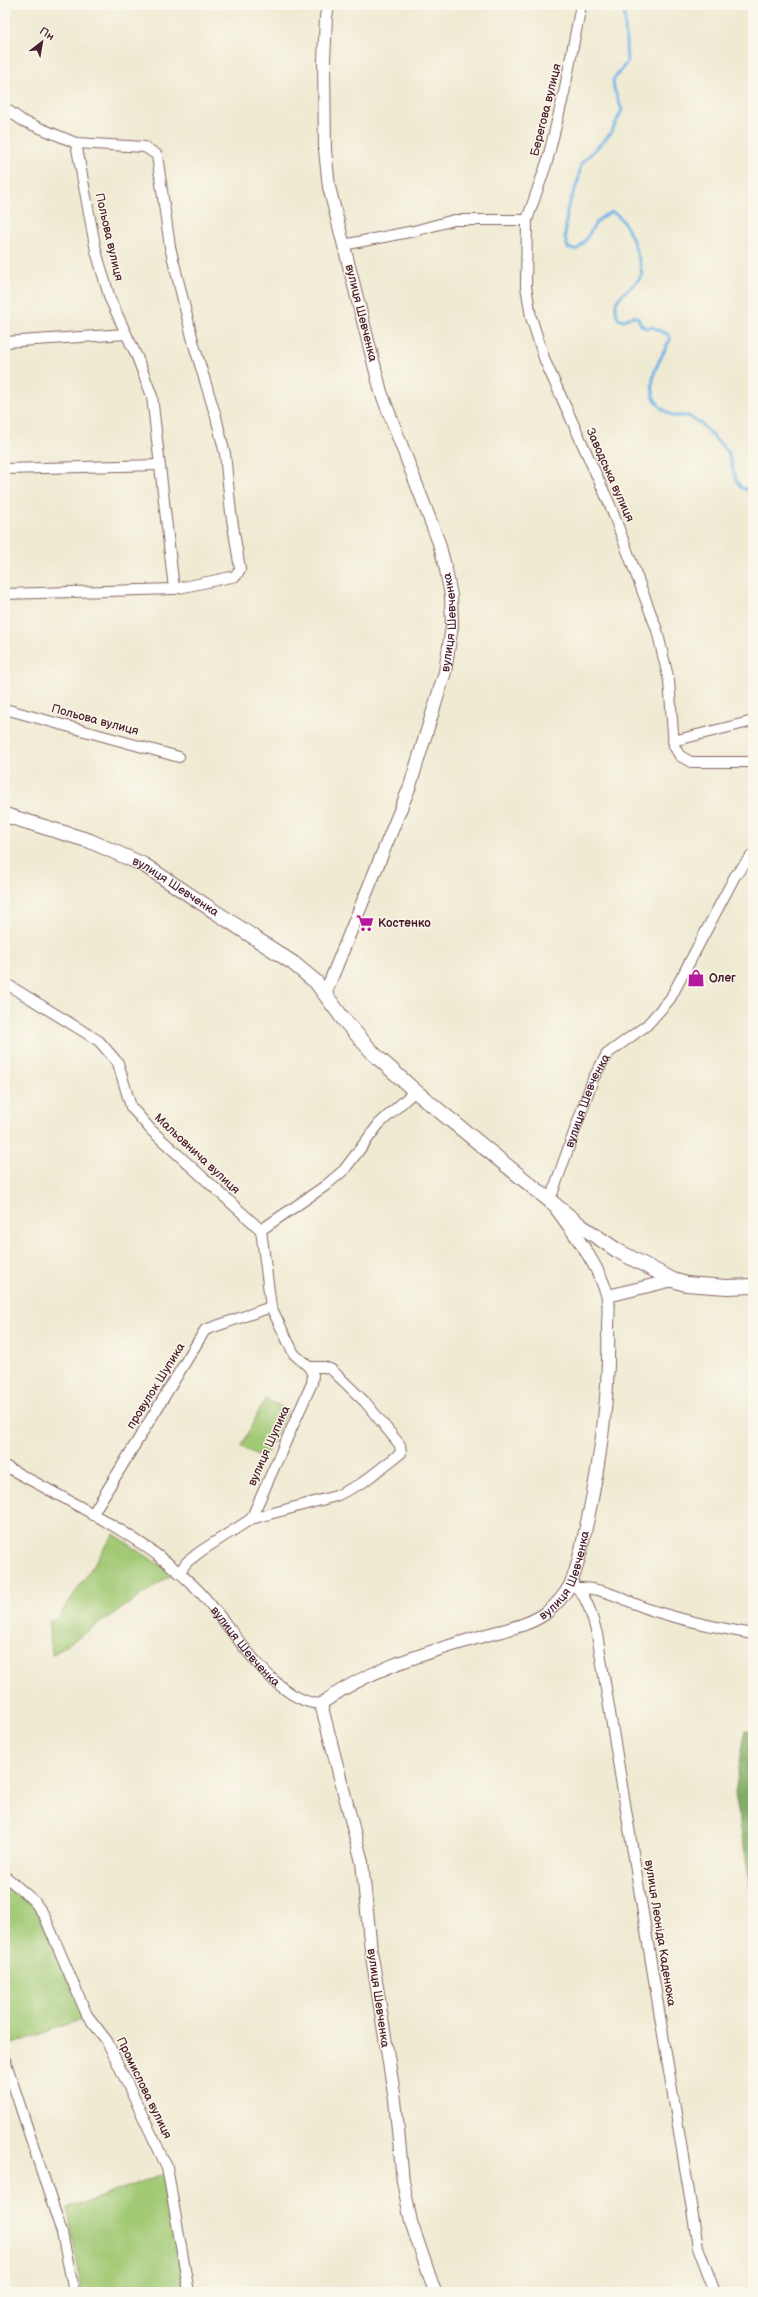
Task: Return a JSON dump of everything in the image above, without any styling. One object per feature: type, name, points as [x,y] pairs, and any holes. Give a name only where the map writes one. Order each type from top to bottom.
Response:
[{"type":"main road","name":"вулиця Шевченка","points":[[5,815],[90,841],[144,865],[293,963],[325,994],[357,1036],[415,1091],[581,1226],[618,1251],[673,1280],[686,1284],[753,1286]]},
{"type":"street","name":"вулиця Шевченка","points":[[325,994],[410,786],[445,672],[452,626],[451,596],[446,570],[438,543],[382,392],[329,187],[325,150],[324,61],[328,5]]},
{"type":"street","name":"Берегова вулиця","points":[[527,220],[547,162],[564,93],[581,5]]},
{"type":"street","points":[[5,108],[23,121],[76,143],[134,145],[151,150],[159,161],[170,247],[194,345],[216,417],[225,454],[231,513],[240,569],[236,576],[174,589],[5,594]]},
{"type":"street","name":"Польова вулиця","points":[[76,143],[96,251],[110,299],[152,396],[174,589]]},
{"type":"street","points":[[343,245],[414,231],[454,220],[527,220]]},
{"type":"street","name":"Заводська вулиця","points":[[527,220],[526,286],[530,317],[545,361],[613,512],[657,630],[669,681],[674,746],[680,756],[691,762],[753,762]]},
{"type":"street","points":[[5,342],[126,334]]},
{"type":"street","points":[[5,469],[159,465]]},
{"type":"street","name":"Польова вулиця","points":[[5,709],[179,757]]},
{"type":"street","points":[[673,741],[753,721]]},
{"type":"street","name":"вулиця Шевченка","points":[[5,1466],[130,1538],[179,1573],[196,1588],[247,1651],[282,1688],[297,1699],[311,1704],[321,1704],[338,1691],[366,1676],[431,1651],[518,1625],[545,1614],[574,1585],[578,1560],[597,1478],[606,1418],[609,1369],[608,1296],[594,1265],[550,1200],[553,1185],[593,1079],[602,1061],[617,1046],[657,1015],[670,999],[735,876],[753,846]]},
{"type":"street","name":"вулиця Шевченка","points":[[735,876],[753,854]]},
{"type":"street","name":"Мальовнича вулиця","points":[[5,983],[100,1041],[118,1063],[125,1093],[131,1106],[152,1131],[261,1230]]},
{"type":"street","points":[[179,1573],[187,1562],[251,1519],[350,1491],[401,1453],[402,1449],[400,1445],[366,1403],[332,1370],[325,1367],[310,1367],[294,1354],[271,1307],[261,1230],[325,1186],[344,1170],[379,1124],[415,1091]]},
{"type":"street","name":"вулиця Шевченка","points":[[608,1296],[673,1280]]},
{"type":"street","name":"провулок Шупика","points":[[92,1515],[206,1330],[271,1307]]},
{"type":"street","name":"вулиця Шупика","points":[[251,1519],[312,1383],[313,1375],[310,1367]]},
{"type":"street","points":[[574,1585],[593,1587],[650,1610],[705,1625],[753,1634]]},
{"type":"street","name":"вулиця Леоніда Каденюка","points":[[574,1585],[589,1608],[597,1634],[698,2247],[714,2292]]},
{"type":"street","name":"вулиця Шевченка","points":[[321,1704],[362,1862],[371,1950],[411,2222],[435,2292]]},
{"type":"street","name":"Промислова вулиця","points":[[5,1876],[34,1901],[44,1915],[88,2015],[107,2041],[166,2167],[189,2292]]},
{"type":"street","points":[[5,2060],[62,2233],[74,2292]]},
{"type":"green space","points":[[265,1399],[288,1410],[264,1458],[241,1447]]},
{"type":"green space","points":[[114,1534],[173,1574],[52,1655],[49,1620],[57,1620]]},
{"type":"green space","points":[[745,1731],[753,1732],[753,1901],[735,1793]]},
{"type":"green space","points":[[5,1879],[35,1907],[85,2018],[9,2045],[5,2034]]},
{"type":"green space","points":[[165,2173],[186,2292],[82,2292],[68,2209]]},
{"type":"waterway","points":[[624,5],[627,62],[613,80],[614,89],[622,110],[611,133],[581,164],[578,181],[567,210],[565,238],[568,248],[576,250],[585,240],[595,224],[605,215],[612,212],[624,223],[633,240],[642,275],[638,281],[619,298],[616,304],[618,318],[624,320],[633,316],[638,318],[641,325],[647,328],[652,327],[669,335],[670,339],[655,370],[652,385],[654,398],[661,408],[673,416],[688,416],[700,423],[728,452],[735,477],[740,487],[753,492]]},
{"type":"place","name":"Костенко","points":[[365,923]]},
{"type":"place","name":"Олег","points":[[696,978]]}]
